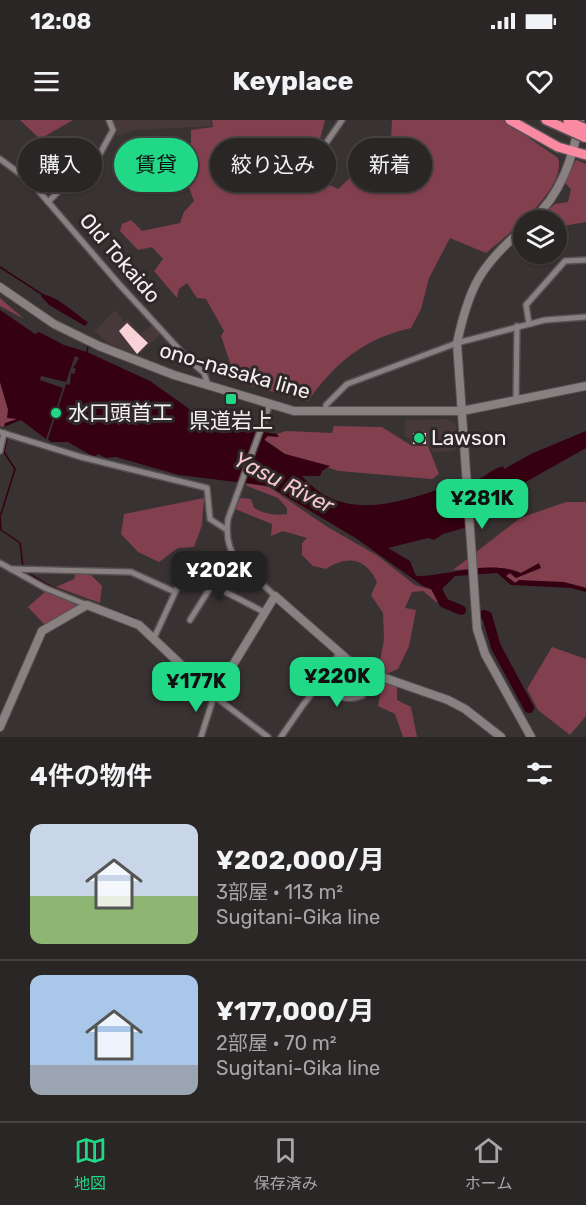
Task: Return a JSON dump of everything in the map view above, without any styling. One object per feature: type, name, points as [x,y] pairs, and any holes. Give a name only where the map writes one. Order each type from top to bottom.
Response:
[{"type":"highway","points":[[510,120],[558,147],[586,155]]},
{"type":"highway","points":[[546,120],[586,129]]},
{"type":"highway","points":[[566,123],[586,138]]},
{"type":"main road","points":[[542,210],[554,198],[562,181],[580,120]]},
{"type":"main road","points":[[513,238],[501,248],[476,280],[466,303],[457,344],[477,629],[485,654],[531,737]]},
{"type":"main road","name":"ono-nasaka line","points":[[0,287],[54,324],[99,346],[207,385],[294,411],[462,411],[586,386]]},
{"type":"main road","points":[[0,727],[42,632],[87,605],[128,619],[154,638],[214,696],[275,596],[348,660],[382,677],[447,700],[465,709],[501,737]]},
{"type":"street","points":[[48,202],[72,178],[96,161],[113,130],[109,120]]},
{"type":"street","points":[[330,138],[342,120]]},
{"type":"street","name":"Old Tokaido","points":[[0,159],[30,181],[127,293],[188,359],[204,373],[207,385]]},
{"type":"street","points":[[529,324],[526,305],[565,261],[586,260]]},
{"type":"street","points":[[325,412],[326,405],[347,384],[457,344],[517,326],[586,317]]},
{"type":"street","points":[[516,401],[517,326]]},
{"type":"street","points":[[270,404],[238,492],[227,530],[232,554],[275,596]]},
{"type":"street","points":[[0,451],[2,433],[103,463],[207,488],[210,519],[227,530]]},
{"type":"street","points":[[0,563],[45,588],[87,605]]},
{"type":"street","points":[[11,569],[131,572],[175,592]]},
{"type":"street","points":[[154,638],[185,571],[264,612]]},
{"type":"street","points":[[190,620],[212,585]]},
{"type":"street","points":[[281,737],[303,705],[324,683],[339,652]]},
{"type":"street","points":[[324,683],[334,694],[341,697],[355,699],[362,696]]},
{"type":"street","points":[[201,737],[214,696],[268,737]]},
{"type":"shaded area","points":[[20,120],[73,120],[42,138]]},
{"type":"shaded area","points":[[111,120],[211,120],[212,126],[136,130],[117,136]]},
{"type":"shaded area","points":[[212,120],[325,120],[320,138],[210,138],[210,192],[336,192],[336,188],[338,189],[348,180],[348,192],[432,192],[432,138],[391,138],[392,120],[503,120],[558,158],[559,170],[545,197],[533,210],[513,210],[513,229],[486,253],[450,238],[429,278],[421,309],[411,328],[379,339],[352,354],[329,375],[308,401],[244,384],[232,368],[221,336],[224,331],[206,299],[197,298],[187,283],[179,289],[177,298],[154,271],[163,259],[152,247],[138,250],[120,231],[122,224],[131,220],[142,231],[180,223],[184,212],[194,201],[191,192],[198,192],[198,138],[191,138],[191,130],[213,127]]},
{"type":"shaded area","points":[[576,160],[586,164],[586,222],[567,225],[567,210],[548,210],[555,204],[568,202],[571,189],[564,182]]},
{"type":"shaded area","points":[[0,298],[24,319],[0,306]]},
{"type":"shaded area","points":[[115,310],[124,322],[128,319],[140,333],[152,325],[160,335],[137,355],[108,343],[95,331]]},
{"type":"shaded area","points":[[0,382],[10,417],[17,419],[13,423],[5,423],[4,427],[0,426]]},
{"type":"shaded area","points":[[447,419],[456,424],[457,447],[454,451],[433,452],[428,445],[412,445],[410,438],[405,436],[405,420]]},
{"type":"shaded area","points":[[334,426],[382,427],[412,446],[428,446],[439,474],[432,479],[339,471],[285,454],[264,439],[268,436],[278,437],[277,434],[286,431],[332,433]]},
{"type":"shaded area","points":[[246,483],[269,487],[326,526],[378,556],[415,585],[443,593],[445,600],[436,602],[423,591],[412,592],[405,608],[416,610],[409,646],[398,669],[384,675],[378,672],[384,639],[383,613],[371,595],[377,582],[373,574],[355,561],[341,562],[326,569],[313,566],[302,555],[302,543],[307,538],[283,531],[271,536],[272,524],[235,509],[240,498],[251,499],[254,508],[270,514],[287,514],[287,508],[278,498],[247,486]]},
{"type":"shaded area","points":[[204,498],[202,525],[194,547],[178,548],[159,562],[138,552],[121,534],[124,514]]},
{"type":"shaded area","points":[[566,502],[586,502],[586,588],[572,584],[516,583],[506,576],[510,573],[516,578],[531,571],[539,564],[521,573],[497,568],[453,570],[520,518]]},
{"type":"shaded area","points":[[76,573],[90,574],[102,586],[100,603],[56,587],[74,579]]},
{"type":"shaded area","points":[[46,591],[79,605],[45,625],[28,607]]},
{"type":"shaded area","points":[[552,647],[586,659],[586,716],[570,735],[538,710],[527,689]]},
{"type":"shaded area","points":[[383,681],[397,684],[397,700],[411,707],[417,737],[403,737],[395,714],[378,706]]},
{"type":"water","points":[[43,294],[61,302],[88,322],[85,326],[49,305],[41,296]]},
{"type":"water","name":"Yasu River","points":[[0,310],[35,334],[39,332],[150,381],[195,413],[216,417],[251,430],[277,434],[279,437],[268,436],[264,440],[285,454],[330,466],[322,471],[320,476],[302,476],[319,491],[337,501],[356,505],[396,502],[477,479],[497,468],[503,466],[504,469],[533,453],[586,431],[586,448],[515,488],[464,528],[443,534],[434,540],[428,538],[388,548],[410,561],[416,576],[482,568],[508,569],[521,573],[539,563],[541,568],[516,578],[510,573],[506,576],[515,583],[519,580],[564,582],[586,588],[586,592],[571,588],[511,585],[497,573],[455,576],[439,592],[423,586],[357,539],[269,486],[179,475],[116,457],[106,458],[98,454],[94,457],[68,442],[51,442],[48,439],[66,384],[70,385],[71,373],[74,374],[76,369],[73,368],[79,358],[75,356],[66,382],[41,376],[40,380],[63,388],[46,439],[21,420],[4,427],[5,423],[17,419],[7,418],[8,409],[0,382]]},
{"type":"building","points":[[127,323],[148,343],[137,354],[119,331]]},
{"type":"building","name":"Lawson","points":[[413,433],[426,433],[426,444],[413,444]]},
{"type":"waterway","points":[[0,267],[43,295]]},
{"type":"waterway","points":[[87,352],[88,347]]},
{"type":"waterway","points":[[1,514],[15,469],[4,452],[7,438]]},
{"type":"waterway","points":[[0,514],[1,530],[20,543],[23,567]]},
{"type":"waterway","points":[[25,571],[46,584],[87,602]]},
{"type":"waterway","points":[[430,583],[434,584],[444,603],[461,610]]},
{"type":"waterway","points":[[100,606],[134,618],[145,625]]},
{"type":"waterway","points":[[484,615],[487,616],[496,647],[529,708]]},
{"type":"waterway","points":[[218,694],[252,721]]},
{"type":"place","name":"県道岩上","points":[[231,399]]},
{"type":"place","name":"水口頭首工","points":[[56,413]]},
{"type":"place","name":"Lawson","points":[[419,438]]}]
